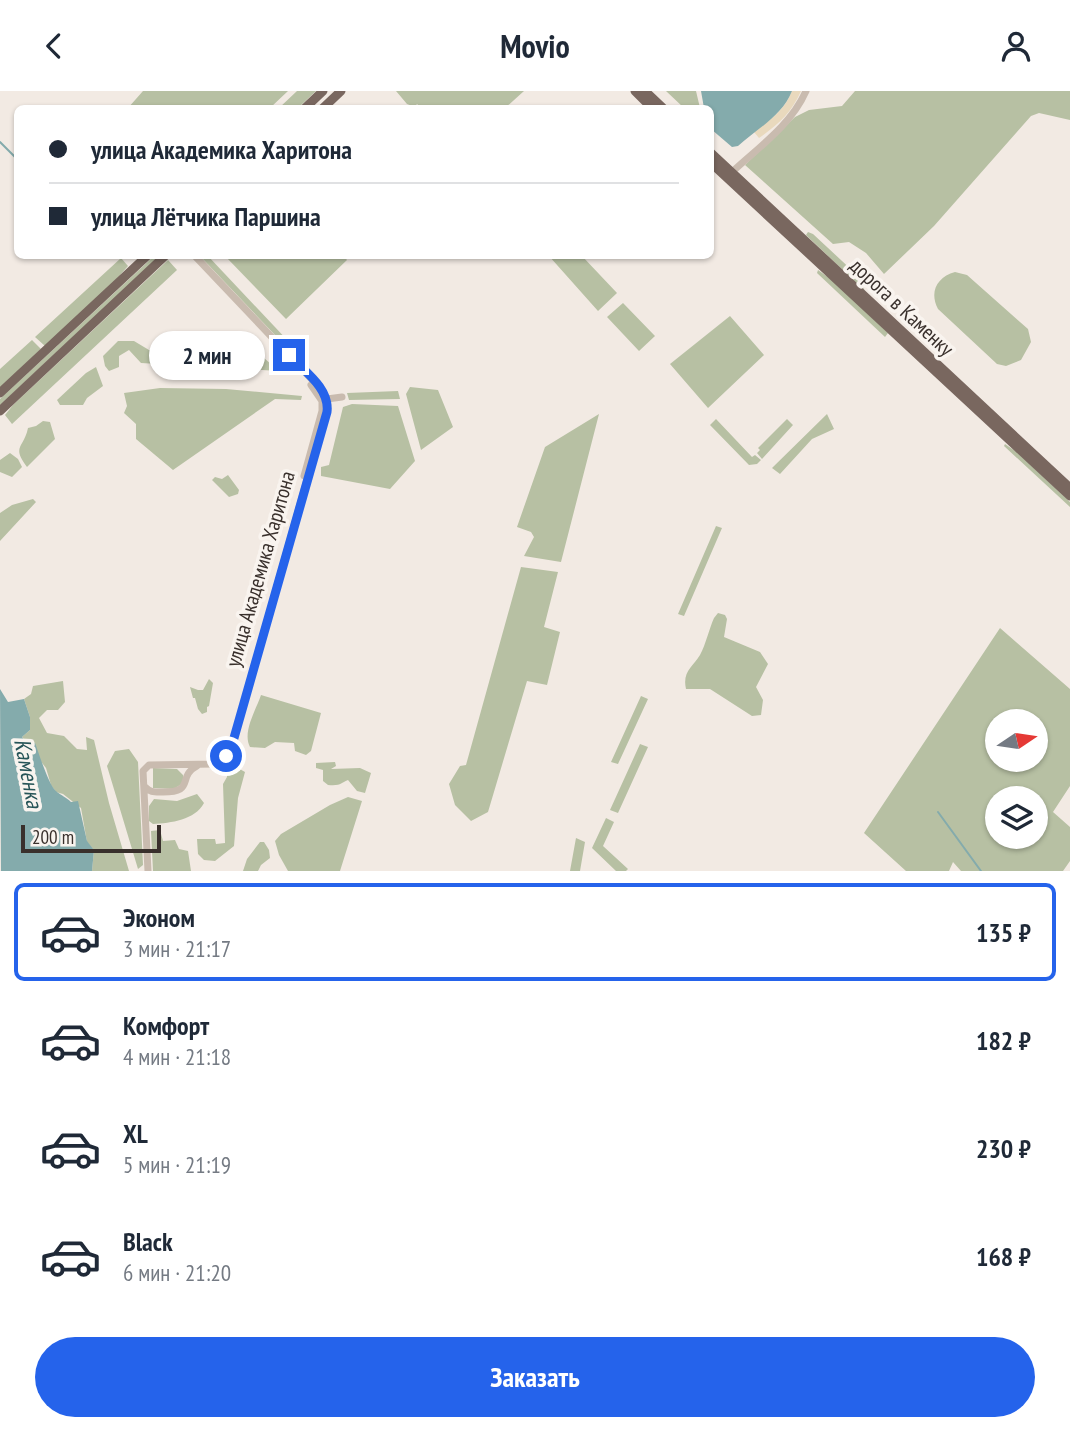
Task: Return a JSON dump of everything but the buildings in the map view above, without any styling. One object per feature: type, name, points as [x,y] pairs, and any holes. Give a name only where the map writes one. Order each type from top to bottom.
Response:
[{"type":"main road","points":[[308,105],[323,91]]},
{"type":"main road","points":[[326,105],[341,91]]},
{"type":"main road","points":[[635,91],[649,105]]},
{"type":"main road","points":[[645,91],[660,105]]},
{"type":"main road","name":"дорога в Каменку","points":[[714,156],[1070,488]]},
{"type":"main road","name":"дорога в Каменку","points":[[714,166],[1070,496]]},
{"type":"main road","points":[[0,393],[144,259]]},
{"type":"main road","points":[[0,411],[162,259]]},
{"type":"street","points":[[732,172],[784,125],[797,109],[806,91]]},
{"type":"street","points":[[191,259],[323,397],[342,397]]},
{"type":"street","points":[[198,259],[321,389],[323,397]]},
{"type":"street","name":"улица Академика Харитона","points":[[197,766],[190,770],[184,787],[178,792],[147,792],[144,771],[148,765],[197,766],[220,762],[228,751],[324,425],[323,397]]},
{"type":"street","points":[[175,765],[181,768],[187,777]]},
{"type":"street","points":[[147,792],[148,871]]},
{"type":"green space","points":[[143,91],[288,91],[273,105],[131,105]]},
{"type":"green space","points":[[297,91],[316,91],[301,105],[282,105]]},
{"type":"green space","points":[[396,91],[524,91],[508,105],[407,104]]},
{"type":"green space","points":[[666,91],[696,91],[699,105],[681,105]]},
{"type":"green space","points":[[855,91],[1070,91],[1070,120],[1039,113],[1031,116],[934,226],[884,274],[866,253],[849,242],[833,244],[745,165],[795,117],[809,110],[842,106]]},
{"type":"green space","points":[[808,232],[856,274],[865,291],[806,235]]},
{"type":"green space","points":[[120,259],[128,266],[45,346],[35,337]]},
{"type":"green space","points":[[151,259],[157,259],[0,405],[0,399]]},
{"type":"green space","points":[[203,259],[211,259],[306,360],[303,362]]},
{"type":"green space","points":[[228,259],[346,259],[347,260],[286,319]]},
{"type":"green space","points":[[552,259],[585,259],[617,293],[598,311]]},
{"type":"green space","points":[[168,260],[177,270],[12,424],[5,415],[13,405]]},
{"type":"green space","points":[[818,270],[888,333],[885,337],[817,273]]},
{"type":"green space","points":[[955,272],[967,275],[1028,329],[1031,342],[1021,360],[1006,366],[997,364],[938,309],[934,297],[936,286],[943,277]]},
{"type":"green space","points":[[623,303],[655,336],[639,351],[607,317]]},
{"type":"green space","points":[[730,316],[764,355],[708,408],[670,364]]},
{"type":"green space","points":[[32,340],[41,349],[0,388],[0,369]]},
{"type":"green space","points":[[118,341],[134,341],[149,350],[216,357],[264,358],[279,371],[141,363],[129,350],[119,356],[119,367],[109,371],[103,356]]},
{"type":"green space","points":[[96,367],[103,386],[87,398],[83,405],[60,405],[57,400]]},
{"type":"green space","points":[[410,387],[438,390],[453,427],[421,450],[406,394]]},
{"type":"green space","points":[[160,388],[226,389],[302,396],[301,400],[275,399],[173,470],[136,439],[136,424],[124,413],[127,406],[124,393]]},
{"type":"green space","points":[[398,391],[400,399],[349,400],[347,393]]},
{"type":"green space","points":[[352,404],[398,406],[415,461],[390,489],[321,476],[321,467],[329,465],[343,407]]},
{"type":"green space","points":[[599,414],[561,562],[524,556],[534,537],[531,532],[517,527],[545,447]]},
{"type":"green space","points":[[827,414],[834,429],[812,439],[780,474],[772,468]]},
{"type":"green space","points":[[716,419],[752,457],[755,455],[761,460],[757,464],[749,465],[710,425]]},
{"type":"green space","points":[[787,419],[793,425],[762,459],[757,453],[760,450],[758,448]]},
{"type":"green space","points":[[43,421],[50,422],[55,439],[27,467],[20,455],[20,447],[28,428]]},
{"type":"green space","points":[[1005,444],[1070,502],[1070,507],[1004,446]]},
{"type":"green space","points":[[10,453],[18,459],[22,467],[12,477],[0,472],[0,460]]},
{"type":"green space","points":[[228,475],[239,490],[238,494],[229,497],[212,480]]},
{"type":"green space","points":[[33,499],[36,502],[0,541],[0,513],[12,505]]},
{"type":"green space","points":[[716,526],[722,528],[684,616],[678,614]]},
{"type":"green space","points":[[521,567],[558,572],[544,627],[560,632],[547,685],[527,681],[488,812],[471,821],[455,805],[449,784],[460,766],[466,765]]},
{"type":"green space","points":[[718,613],[725,615],[727,619],[724,637],[760,652],[768,664],[756,687],[763,700],[761,715],[752,716],[710,689],[686,689],[687,673],[700,655]]},
{"type":"green space","points":[[1000,628],[1070,689],[1070,786],[1053,812],[1070,827],[1070,861],[1063,871],[961,871],[953,862],[949,871],[906,871],[864,833]]},
{"type":"green space","points":[[209,679],[213,683],[209,706],[207,712],[202,714],[190,687],[203,690]]},
{"type":"green space","points":[[63,681],[65,702],[58,710],[47,710],[39,718],[47,733],[64,736],[77,749],[87,750],[86,737],[94,740],[129,871],[92,871],[94,850],[87,842],[81,808],[56,792],[46,768],[22,737],[30,730],[30,717],[24,699],[31,694],[33,686]]},
{"type":"green space","points":[[261,695],[321,713],[311,751],[306,755],[295,751],[294,743],[275,742],[265,748],[250,747],[249,728]]},
{"type":"green space","points":[[641,696],[648,699],[618,764],[611,762]]},
{"type":"green space","points":[[640,744],[648,747],[618,813],[610,810]]},
{"type":"green space","points":[[129,749],[138,762],[143,865],[138,869],[107,766],[115,751]]},
{"type":"green space","points":[[335,762],[336,766],[331,769],[360,768],[371,773],[365,793],[357,791],[348,780],[336,785],[328,785],[323,781],[323,770],[316,768],[316,763]]},
{"type":"green space","points":[[229,763],[245,772],[238,798],[234,846],[215,861],[204,860],[198,854],[197,839],[215,839],[216,844],[225,843],[223,784]]},
{"type":"green space","points":[[153,768],[177,769],[183,775],[183,783],[174,789],[153,788]]},
{"type":"green space","points":[[197,794],[204,803],[189,817],[160,824],[149,821],[149,806],[154,799],[177,801]]},
{"type":"green space","points":[[348,797],[362,801],[340,871],[288,871],[275,841],[281,834]]},
{"type":"green space","points":[[606,818],[614,822],[603,846],[628,869],[626,871],[616,871],[592,848]]},
{"type":"green space","points":[[160,830],[163,841],[175,840],[179,849],[188,851],[191,871],[153,871],[151,831]]},
{"type":"green space","points":[[576,838],[585,842],[580,871],[570,871]]},
{"type":"green space","points":[[260,842],[264,842],[269,850],[270,858],[258,871],[243,871],[247,859]]},
{"type":"sand","points":[[792,91],[801,91],[789,112],[759,138],[754,132],[781,109]]},
{"type":"water","points":[[701,91],[792,91],[776,115],[738,146],[732,147],[714,132],[714,105],[703,105]]},
{"type":"water","name":"Каменка","points":[[0,689],[8,702],[24,699],[30,717],[30,730],[22,737],[27,744],[35,743],[54,789],[71,802],[78,801],[87,841],[94,850],[92,871],[1,871]]},
{"type":"waterway","points":[[0,142],[14,156]]},
{"type":"waterway","points":[[938,812],[981,871]]},
{"type":"route","points":[[226,756],[232,745],[327,412],[324,393],[289,355]]}]
